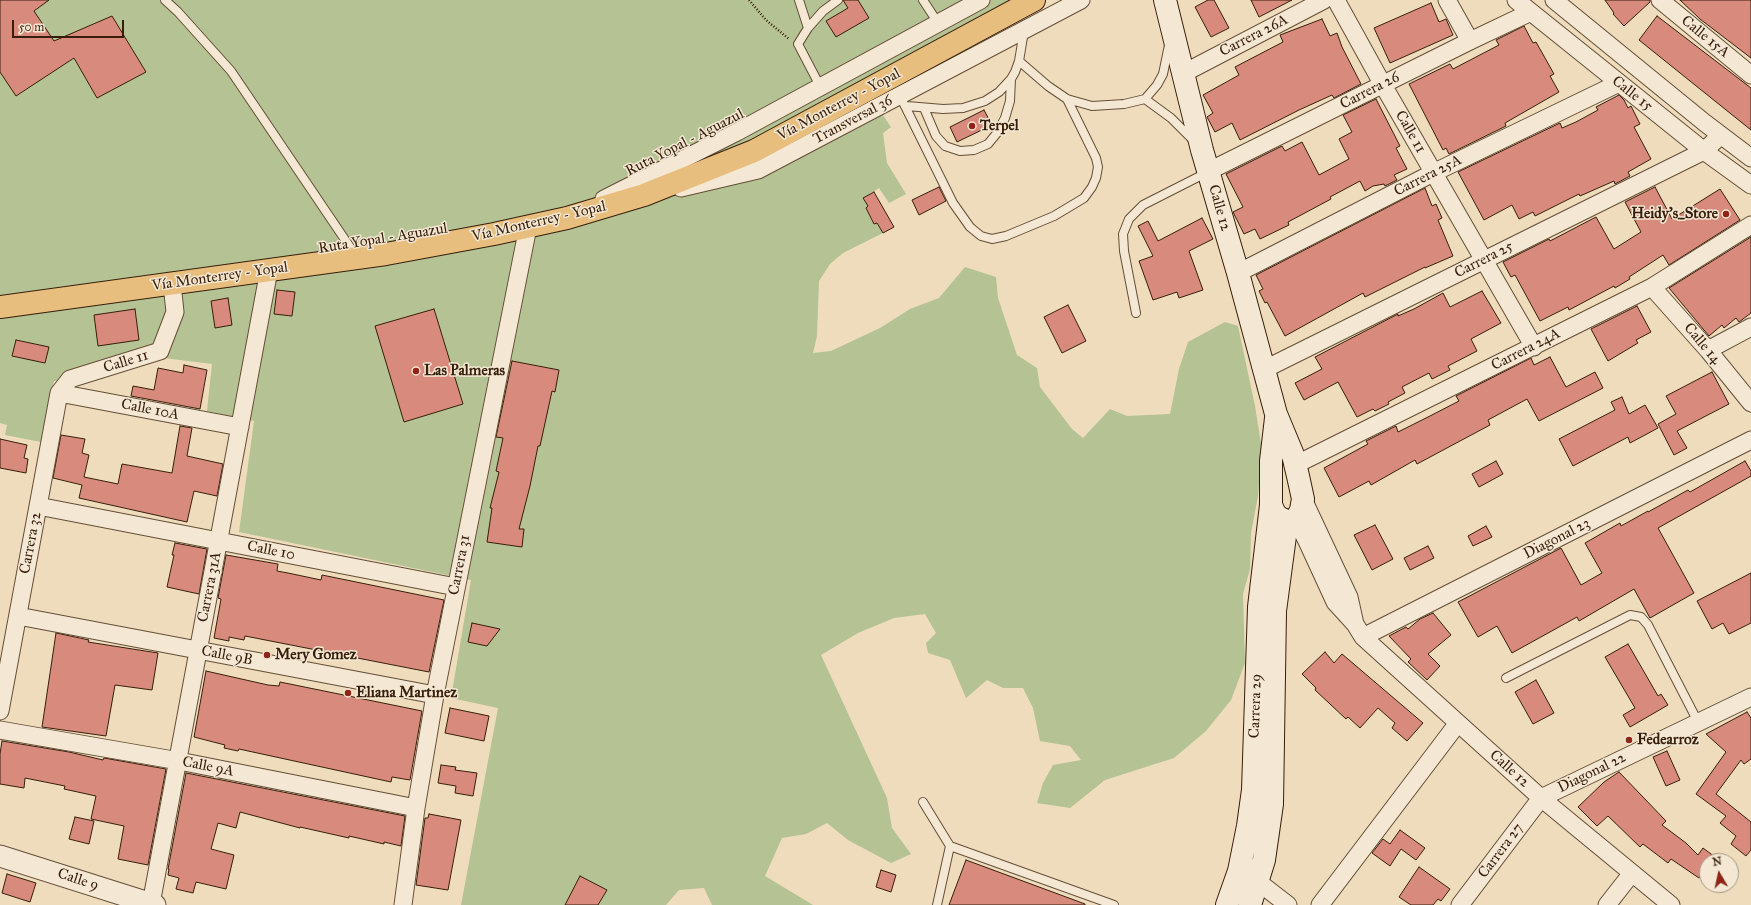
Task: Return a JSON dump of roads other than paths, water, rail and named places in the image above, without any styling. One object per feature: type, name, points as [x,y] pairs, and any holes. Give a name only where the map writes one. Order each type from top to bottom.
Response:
[{"type":"highway","name":"Vía Monterrey - Yopal","points":[[537,225],[608,202],[644,195],[754,151],[1034,0]]},
{"type":"main road","name":"Calle 12","points":[[1165,0],[1202,150],[1238,273],[1276,414]]},
{"type":"main road","points":[[1276,414],[1295,465],[1303,499]]},
{"type":"main road","name":"Carrera 29","points":[[1227,905],[1239,871],[1248,826],[1253,790],[1259,607],[1271,505],[1272,461],[1276,414]]},
{"type":"main road","name":"Carrera 29","points":[[1250,905],[1264,860],[1272,804],[1275,611],[1292,520],[1301,510],[1303,499]]},
{"type":"main road","points":[[1271,505],[1275,514],[1292,520]]},
{"type":"street","name":"Transversal 36","points":[[608,202],[758,170],[904,101],[1024,31],[1081,0]]},
{"type":"street","name":"Carrera 26A","points":[[1184,73],[1324,0]]},
{"type":"street","name":"Calle 11","points":[[1336,0],[1433,173],[1534,347]]},
{"type":"street","points":[[1447,0],[1470,41]]},
{"type":"street","name":"Calle 15","points":[[1516,0],[1704,150],[1751,185]]},
{"type":"street","name":"Calle 15","points":[[1554,0],[1721,135],[1749,152]]},
{"type":"street","name":"Calle 15A","points":[[1660,0],[1751,75]]},
{"type":"street","name":"Carrera 26","points":[[1209,171],[1531,12]]},
{"type":"street","points":[[1552,30],[1571,14]]},
{"type":"street","name":"Carrera 25A","points":[[1238,273],[1433,173],[1619,83]]},
{"type":"street","name":"Carrera 25","points":[[1265,370],[1704,150],[1721,135]]},
{"type":"street","name":"Carrera 31","points":[[403,905],[416,808],[435,695],[456,587],[537,225]]},
{"type":"street","name":"Carrera 24A","points":[[1295,465],[1652,287],[1751,225]]},
{"type":"street","name":"Carrera 31A","points":[[153,904],[269,270]]},
{"type":"street","name":"Calle 11","points":[[70,379],[160,352],[175,312],[172,284]]},
{"type":"street","name":"Calle 14","points":[[1652,287],[1708,350],[1751,403]]},
{"type":"street","points":[[1708,350],[1751,327]]},
{"type":"street","name":"Carrera 32","points":[[0,711],[59,394],[70,379]]},
{"type":"street","name":"Calle 10A","points":[[59,394],[240,427]]},
{"type":"street","name":"Diagonal 23","points":[[1359,631],[1751,440]]},
{"type":"street","points":[[1303,499],[1349,597],[1359,631]]},
{"type":"street","name":"Calle 10","points":[[38,506],[456,587]]},
{"type":"street","name":"Calle 12","points":[[1292,520],[1306,539],[1335,602],[1359,631],[1541,798],[1671,905]]},
{"type":"street","name":"Calle 9B","points":[[18,616],[435,695]]},
{"type":"street","name":"Diagonal 22","points":[[1541,798],[1751,697]]},
{"type":"street","points":[[1320,905],[1458,723]]},
{"type":"street","name":"Calle 9A","points":[[0,730],[178,761],[416,808]]},
{"type":"street","name":"Carrera 27","points":[[1460,905],[1541,798]]},
{"type":"street","points":[[1607,905],[1632,873]]},
{"type":"street","points":[[1257,881],[1288,905]]},
{"type":"lane","points":[[165,0],[178,12],[231,71],[357,258]]},
{"type":"lane","points":[[799,0],[808,28]]},
{"type":"lane","points":[[820,88],[798,44],[808,28],[823,11],[838,0]]},
{"type":"lane","points":[[923,0],[938,23]]},
{"type":"lane","name":"Ruta Yopal - Aguazul","points":[[608,202],[676,164],[820,88],[938,23],[972,2],[981,0]]},
{"type":"lane","points":[[1019,61],[1048,86],[1067,99],[1092,106],[1124,104],[1145,99],[1157,85],[1163,74],[1167,59],[1172,24]]},
{"type":"lane","points":[[904,101],[924,108],[963,108],[985,101],[999,92],[1011,79],[1019,61],[1024,31]]},
{"type":"lane","points":[[924,108],[936,136],[945,146],[960,151],[974,150],[988,144],[997,133],[1005,118],[1010,101],[1011,79]]},
{"type":"lane","points":[[904,101],[953,203],[970,227],[981,236],[992,239],[1006,236],[1054,216],[1084,198],[1092,187],[1098,168],[1096,158],[1067,99]]},
{"type":"lane","points":[[1145,99],[1171,118],[1202,150]]},
{"type":"lane","points":[[1136,313],[1124,251],[1123,234],[1129,219],[1143,204],[1209,171]]},
{"type":"lane","name":"Ruta Yopal - Aguazul","points":[[0,307],[357,258],[431,246],[537,225]]},
{"type":"lane","points":[[1506,678],[1630,615],[1641,617],[1648,625],[1698,722]]},
{"type":"lane","points":[[923,802],[950,846],[1114,905]]},
{"type":"lane","points":[[937,905],[950,846]]},
{"type":"lane","points":[[0,856],[153,904]]},
{"type":"place","name":"Terpel","points":[[972,126]]},
{"type":"place","name":"Heidy's_Store","points":[[1726,214]]},
{"type":"place","name":"Las Palmeras","points":[[416,371]]},
{"type":"place","name":"Mery Gomez","points":[[267,655]]},
{"type":"place","name":"Eliana Martinez","points":[[348,693]]},
{"type":"place","name":"Fedearroz","points":[[1629,740]]}]
